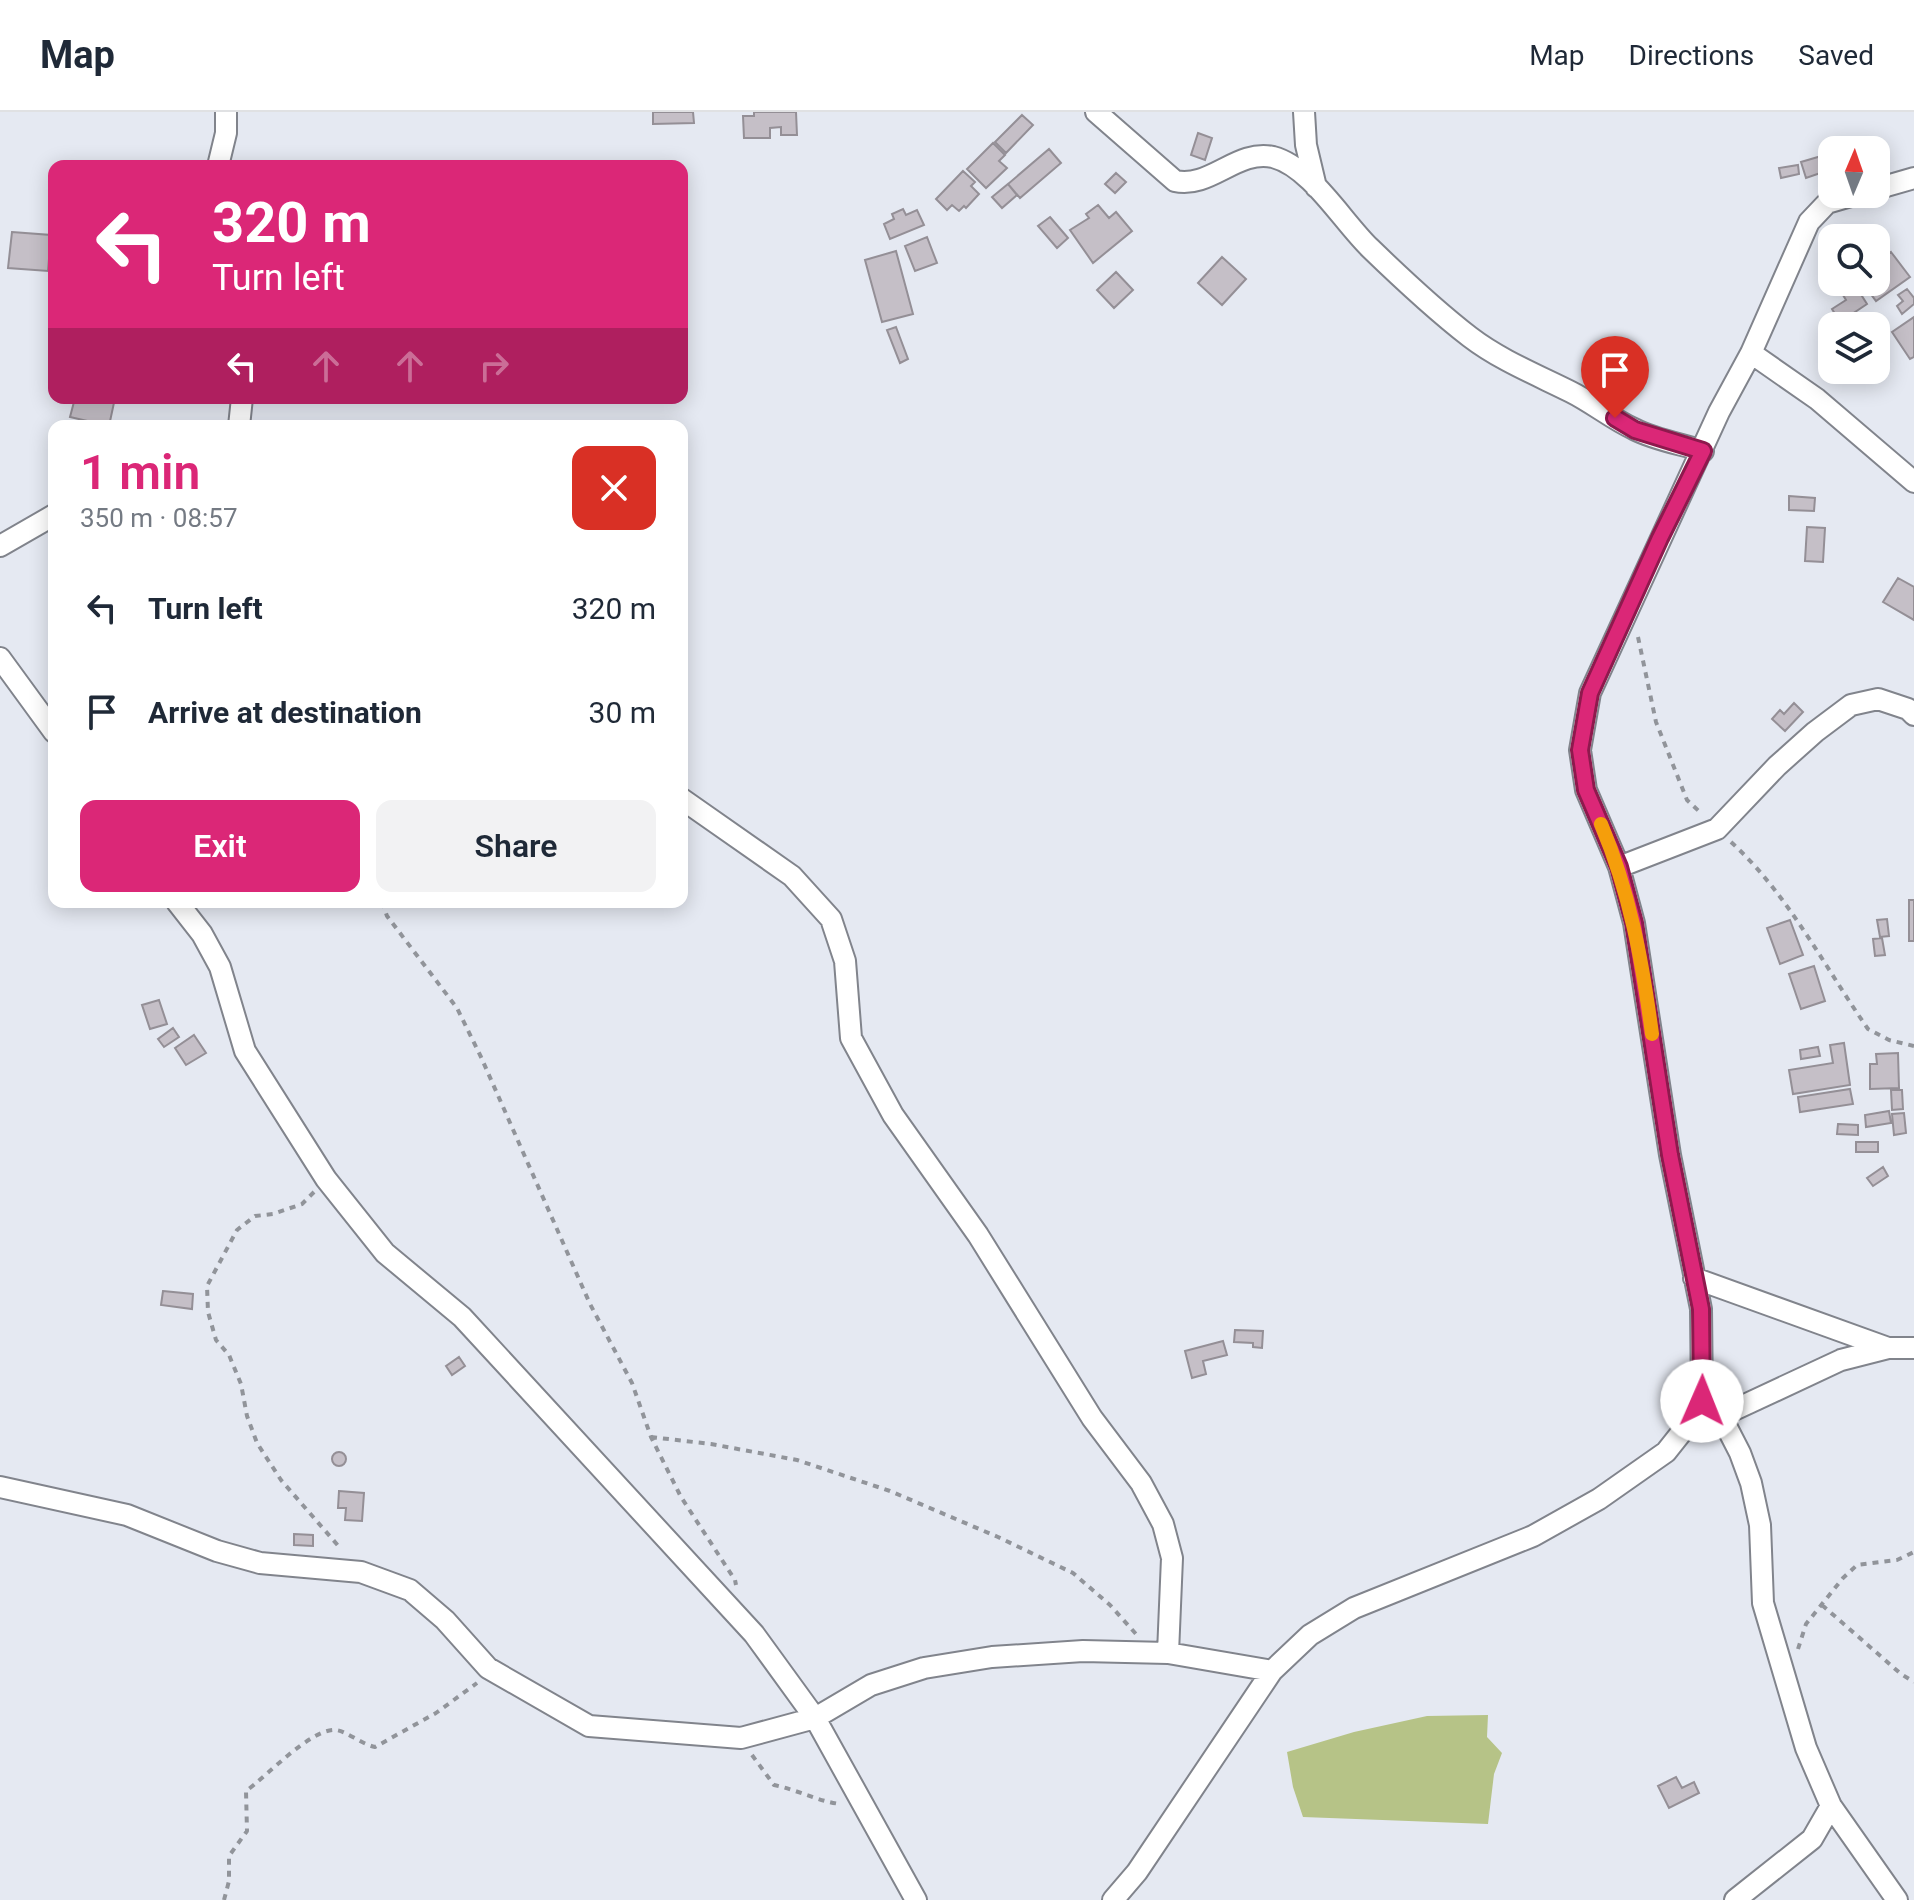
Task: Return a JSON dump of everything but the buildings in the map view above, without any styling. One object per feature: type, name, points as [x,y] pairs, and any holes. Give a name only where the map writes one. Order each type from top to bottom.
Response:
[{"type":"street","points":[[219,160],[226,133],[226,112]]},
{"type":"street","points":[[1096,112],[1175,181],[1187,184],[1197,182],[1242,160],[1273,157],[1297,168],[1370,248],[1471,338],[1635,430],[1703,451]]},
{"type":"street","points":[[1304,112],[1306,145],[1317,188]]},
{"type":"street","points":[[1890,185],[1914,178]]},
{"type":"street","points":[[1113,1900],[1137,1872],[1272,1671],[1310,1635],[1354,1608],[1533,1536],[1599,1499],[1666,1452],[1702,1401],[1701,1309],[1670,1155],[1634,923],[1619,867],[1586,790],[1580,750],[1590,693],[1719,412],[1751,353],[1809,222],[1822,208]]},
{"type":"street","points":[[1751,353],[1817,399],[1914,482]]},
{"type":"street","points":[[0,546],[48,518]]},
{"type":"street","points":[[0,658],[48,724]]},
{"type":"street","points":[[1619,867],[1717,829],[1777,766],[1851,705],[1878,699],[1908,709],[1914,715]]},
{"type":"street","points":[[688,803],[792,876],[831,919],[845,961],[851,1038],[879,1090],[893,1115],[978,1235],[1092,1418],[1141,1483],[1163,1524],[1172,1558],[1160,1653]]},
{"type":"street","points":[[182,908],[202,934],[220,967],[245,1051],[326,1179],[385,1253],[462,1317],[740,1619],[815,1718],[916,1900]]},
{"type":"street","points":[[1694,1278],[1888,1348]]},
{"type":"street","points":[[1721,1416],[1841,1360],[1888,1348],[1914,1348]]},
{"type":"street","points":[[1702,1401],[1721,1416],[1751,1483],[1760,1525],[1763,1603],[1806,1748],[1831,1806],[1897,1900]]},
{"type":"street","points":[[0,1487],[127,1515],[217,1551],[260,1563],[361,1572],[410,1590],[445,1620],[488,1668],[589,1726],[741,1738],[815,1718],[871,1685],[924,1668],[992,1657],[1083,1651],[1160,1653],[1272,1671]]},
{"type":"street","points":[[1735,1900],[1812,1839],[1831,1806]]},
{"type":"path","points":[[1631,603],[1656,722],[1687,800],[1752,861],[1781,898],[1868,1029],[1889,1040],[1914,1046]]},
{"type":"path","points":[[384,908],[387,916],[457,1008],[590,1304],[632,1383],[651,1437],[681,1497],[735,1580],[740,1619]]},
{"type":"path","points":[[326,1179],[302,1204],[273,1214],[255,1216],[237,1230],[207,1286],[208,1312],[216,1340],[229,1355],[241,1384],[247,1416],[257,1443],[281,1480],[361,1572]]},
{"type":"path","points":[[651,1437],[711,1444],[797,1460],[890,1491],[1073,1573],[1160,1653]]},
{"type":"path","points":[[1786,1682],[1806,1624],[1843,1578],[1857,1565],[1897,1560],[1914,1552]]},
{"type":"path","points":[[1822,1605],[1914,1682]]},
{"type":"path","points":[[224,1900],[229,1881],[229,1856],[247,1831],[246,1791],[314,1737],[334,1729],[349,1734],[359,1743],[375,1747],[391,1740],[408,1726],[436,1713],[477,1684],[488,1668]]},
{"type":"path","points":[[741,1738],[774,1785],[795,1789],[818,1801],[869,1813]]},
{"type":"green space","points":[[1488,1715],[1487,1737],[1502,1753],[1494,1774],[1488,1824],[1303,1817],[1293,1787],[1287,1752],[1354,1732],[1427,1716]]},
{"type":"slow traffic","points":[[1601,824],[1619,867],[1634,923],[1652,1034]]},
{"type":"route","points":[[1615,418],[1635,430],[1703,451],[1590,693],[1580,750],[1586,790],[1619,867],[1634,923],[1670,1155],[1701,1309],[1702,1401]]}]
